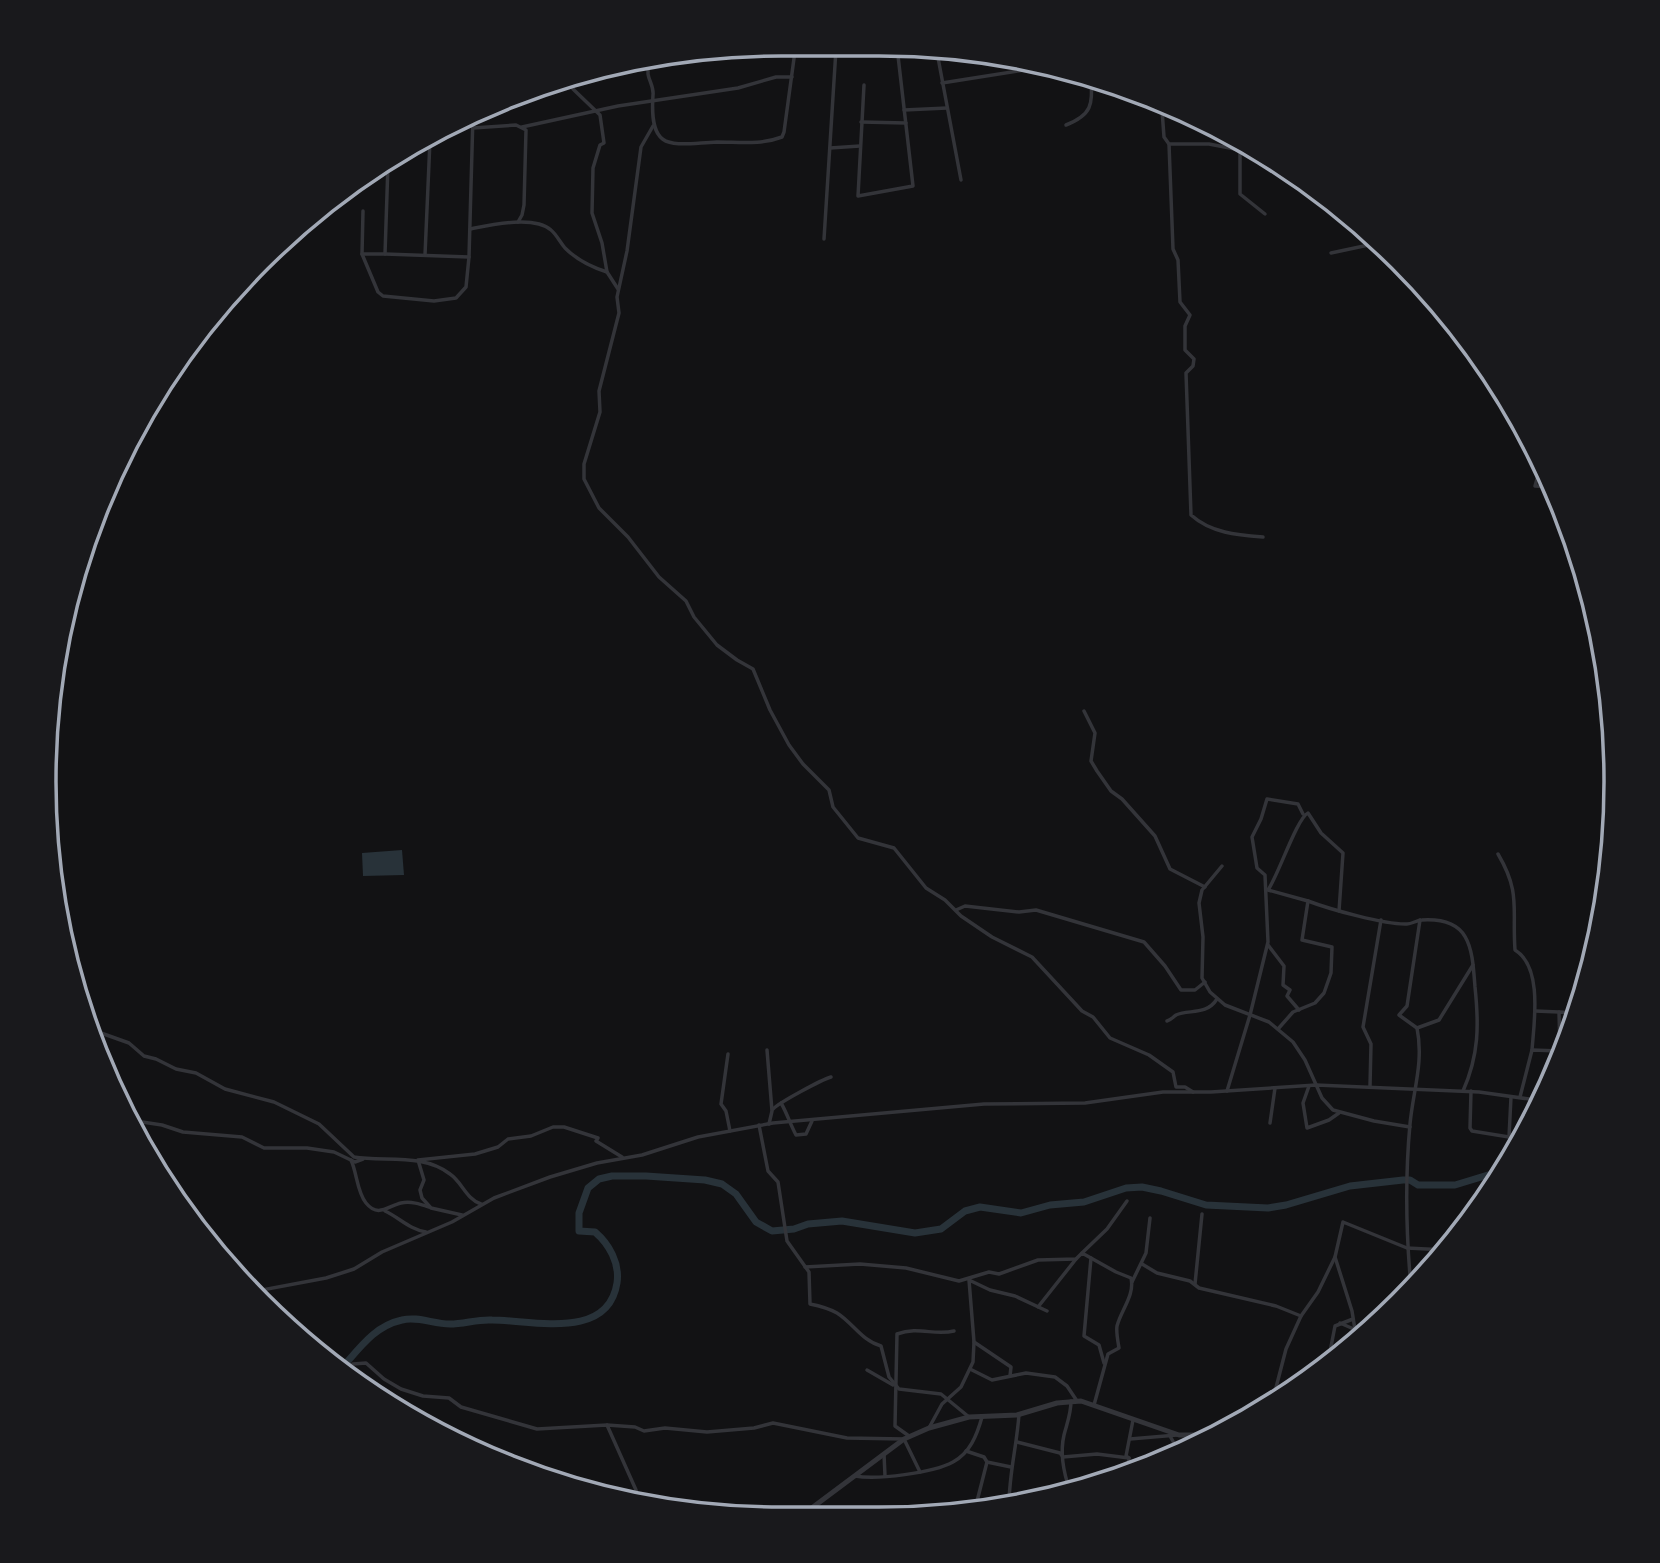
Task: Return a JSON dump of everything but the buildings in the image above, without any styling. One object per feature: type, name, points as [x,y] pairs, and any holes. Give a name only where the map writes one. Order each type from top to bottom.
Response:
[{"type":"street","points":[[648,69],[653,94],[653,126],[661,138],[672,144],[763,143],[782,136],[784,132],[794,56]]},
{"type":"street","points":[[824,240],[836,56]]},
{"type":"street","points":[[864,85],[858,196],[913,186],[897,57]]},
{"type":"street","points":[[938,59],[961,180]]},
{"type":"street","points":[[942,83],[1022,70]]},
{"type":"street","points":[[522,127],[595,111],[738,88],[776,77],[792,77]]},
{"type":"street","points":[[573,88],[600,115],[604,143],[597,152],[591,199],[607,272],[618,289]]},
{"type":"street","points":[[1066,125],[1084,115],[1089,108],[1092,89]]},
{"type":"street","points":[[904,110],[947,108]]},
{"type":"street","points":[[1162,114],[1164,137],[1169,144],[1173,249],[1178,267],[1180,302],[1190,315],[1185,326],[1185,350],[1194,359],[1193,366],[1186,373],[1191,515],[1200,523],[1218,530],[1235,535],[1264,537]]},
{"type":"street","points":[[861,122],[906,123]]},
{"type":"street","points":[[363,211],[362,254],[378,292],[383,296],[416,301],[456,298],[466,287],[469,257],[473,128],[516,125],[526,130],[527,138],[522,215],[517,223]]},
{"type":"street","points":[[653,126],[640,147],[627,251],[618,289],[619,313],[599,391],[600,412],[584,464],[587,487],[599,508],[636,547],[659,577],[686,601],[694,617],[717,645],[753,668],[770,710],[789,745],[803,765],[829,790],[833,807],[849,829],[858,838],[894,848],[926,888],[992,937],[1032,957],[1082,1011],[1093,1017],[1110,1038],[1149,1055],[1173,1072],[1176,1087],[1185,1087],[1193,1093]]},
{"type":"street","points":[[1169,144],[1233,149]]},
{"type":"street","points":[[830,148],[860,146]]},
{"type":"street","points":[[425,255],[430,147]]},
{"type":"street","points":[[1240,152],[1240,194],[1265,214]]},
{"type":"street","points":[[385,254],[388,172]]},
{"type":"street","points":[[470,229],[535,223],[551,229],[566,249],[590,267],[607,272]]},
{"type":"street","points":[[1331,253],[1367,245]]},
{"type":"street","points":[[362,254],[469,257]]},
{"type":"street","points":[[1084,711],[1095,733],[1091,761],[1097,771],[1111,791],[1122,799],[1155,836],[1170,869],[1205,887]]},
{"type":"street","points":[[1227,1091],[1268,945],[1268,890],[1265,875],[1257,868],[1252,837],[1267,799],[1297,804],[1303,815]]},
{"type":"street","points":[[1303,815],[1308,813],[1321,833],[1343,853],[1339,911]]},
{"type":"street","points":[[1268,890],[1276,879],[1280,863],[1292,843],[1303,815]]},
{"type":"street","points":[[1498,854],[1512,880],[1516,906],[1516,950],[1526,962],[1534,985],[1532,1050],[1520,1097]]},
{"type":"street","points":[[1222,866],[1205,887],[1199,903],[1204,967],[1202,978],[1217,999],[1278,1029],[1299,1049],[1322,1098],[1339,1113],[1410,1127]]},
{"type":"street","points":[[1268,890],[1381,920],[1408,924],[1420,920],[1455,924],[1464,932],[1472,949],[1479,1020],[1478,1042],[1470,1076],[1463,1091]]},
{"type":"street","points":[[1278,1029],[1293,1012],[1315,1003],[1324,993],[1331,973],[1332,947],[1302,940],[1308,901]]},
{"type":"street","points":[[956,910],[965,906],[1019,912],[1036,911],[1122,935],[1144,942],[1181,990],[1195,990],[1205,982]]},
{"type":"street","points":[[1370,1086],[1371,1044],[1363,1027],[1381,920]]},
{"type":"street","points":[[1410,1276],[1407,1194],[1410,1127],[1420,1056],[1417,1028],[1399,1015],[1407,1006],[1420,920]]},
{"type":"street","points":[[1268,945],[1284,966],[1283,985],[1290,990],[1287,996],[1299,1010]]},
{"type":"street","points":[[1417,1028],[1439,1020],[1473,965]]},
{"type":"street","points":[[1167,1021],[1179,1014],[1208,1008],[1217,999]]},
{"type":"street","points":[[1535,1011],[1566,1012]]},
{"type":"street","points":[[1559,1012],[1560,1029]]},
{"type":"street","points":[[102,1034],[129,1044],[144,1056],[176,1069],[196,1073],[225,1090],[275,1102],[319,1124],[348,1156],[366,1203],[376,1210],[397,1217],[411,1228],[428,1233]]},
{"type":"street","points":[[767,1050],[772,1111],[769,1124]]},
{"type":"street","points":[[1532,1050],[1552,1051]]},
{"type":"street","points":[[728,1054],[720,1104],[726,1111],[730,1131]]},
{"type":"street","points":[[772,1111],[780,1103],[806,1091],[820,1080],[831,1077]]},
{"type":"street","points":[[263,1290],[338,1275],[354,1269],[382,1252],[464,1216],[509,1191],[537,1181],[642,1155],[698,1137],[759,1125],[984,1104],[1085,1103],[1163,1092],[1193,1093],[1316,1085],[1471,1091],[1530,1099]]},
{"type":"street","points":[[1309,1086],[1303,1103],[1307,1128],[1339,1113]]},
{"type":"street","points":[[1270,1123],[1275,1088]]},
{"type":"street","points":[[1471,1091],[1472,1131],[1509,1137],[1511,1097]]},
{"type":"street","points":[[780,1103],[788,1119],[792,1121],[796,1135],[806,1134],[813,1120]]},
{"type":"street","points":[[141,1122],[183,1132],[242,1136],[264,1148],[307,1148],[354,1157],[418,1160],[475,1154],[498,1147],[509,1139],[531,1136],[543,1129],[564,1127],[598,1138],[596,1141],[624,1158]]},
{"type":"street","points":[[759,1125],[768,1171],[778,1182],[787,1241],[809,1272],[810,1304],[838,1313],[870,1343],[881,1346],[889,1377],[895,1387]]},
{"type":"street","points":[[348,1156],[358,1161],[364,1158]]},
{"type":"street","points":[[418,1160],[451,1174],[475,1202],[482,1205]]},
{"type":"street","points":[[418,1160],[424,1180],[420,1190],[422,1198],[431,1208]]},
{"type":"street","points":[[1038,1307],[1076,1259],[1107,1229],[1127,1200]]},
{"type":"street","points":[[385,1211],[401,1203],[421,1204],[464,1216]]},
{"type":"street","points":[[1195,1283],[1202,1214]]},
{"type":"street","points":[[1094,1405],[1108,1354],[1119,1348],[1117,1327],[1126,1308],[1132,1282],[1146,1253],[1150,1218]]},
{"type":"street","points":[[1276,1389],[1286,1349],[1301,1316],[1318,1292],[1335,1257],[1343,1222],[1407,1248],[1432,1250]]},
{"type":"street","points":[[1082,1253],[1131,1278],[1132,1282]]},
{"type":"street","points":[[1335,1257],[1356,1328]]},
{"type":"street","points":[[1091,1258],[1084,1336],[1099,1345],[1105,1366]]},
{"type":"street","points":[[805,1267],[860,1264],[906,1268],[959,1281],[989,1272],[999,1274],[1038,1260],[1076,1259]]},
{"type":"street","points":[[1142,1264],[1157,1273],[1195,1283],[1199,1288],[1276,1306],[1301,1316]]},
{"type":"street","points":[[969,1280],[1047,1311]]},
{"type":"street","points":[[929,1428],[948,1398],[961,1387],[970,1369],[974,1342],[969,1280]]},
{"type":"street","points":[[1331,1348],[1335,1326],[1354,1319]]},
{"type":"street","points":[[1340,1323],[1354,1329]]},
{"type":"street","points":[[920,1472],[906,1437],[895,1426],[897,1334],[912,1329],[942,1334],[954,1331]]},
{"type":"street","points":[[974,1342],[1011,1367],[1010,1377]]},
{"type":"street","points":[[351,1365],[366,1363],[384,1379],[401,1389],[423,1396],[449,1398],[461,1407],[537,1429],[607,1425],[635,1427],[644,1431],[665,1428],[708,1433],[754,1429],[773,1423],[847,1438],[906,1437]]},
{"type":"street","points":[[970,1369],[992,1380],[1026,1373],[1055,1377],[1067,1386],[1074,1401],[1063,1437],[1066,1482]]},
{"type":"street","points":[[867,1370],[899,1390],[931,1392],[948,1398],[969,1417]]},
{"type":"street","points":[[813,1507],[906,1437],[969,1417],[1019,1414],[1056,1403],[1074,1401],[1094,1405],[1179,1435]]},
{"type":"street","points":[[1009,1495],[1019,1414]]},
{"type":"street","points":[[855,1476],[885,1477],[920,1472],[953,1462],[974,1442],[983,1415]]},
{"type":"street","points":[[1129,1462],[1126,1456],[1133,1420]]},
{"type":"street","points":[[607,1425],[637,1492]]},
{"type":"street","points":[[1130,1438],[1192,1435]]},
{"type":"street","points":[[1170,1436],[1174,1443]]},
{"type":"street","points":[[1017,1442],[1060,1453],[1063,1457]]},
{"type":"street","points":[[965,1451],[984,1457],[987,1462],[1011,1467]]},
{"type":"street","points":[[884,1454],[885,1477]]},
{"type":"street","points":[[1063,1457],[1097,1454],[1129,1458]]},
{"type":"street","points":[[977,1500],[987,1462]]},
{"type":"shaded area","points":[[402,850],[404,875],[363,876],[362,853]]},
{"type":"waterway","points":[[347,1362],[375,1333],[402,1320],[450,1324],[487,1320],[547,1324],[584,1320],[599,1313],[611,1301],[617,1283],[617,1268],[609,1248],[595,1232],[579,1231],[579,1213],[588,1188],[599,1179],[612,1176],[705,1180],[722,1184],[736,1194],[756,1222],[772,1231],[842,1221],[915,1233],[941,1229],[965,1211],[980,1207],[1021,1213],[1050,1205],[1084,1202],[1126,1188],[1142,1187],[1161,1191],[1206,1205],[1268,1208],[1350,1186],[1403,1180],[1410,1180],[1418,1185],[1455,1185],[1488,1175]]}]
